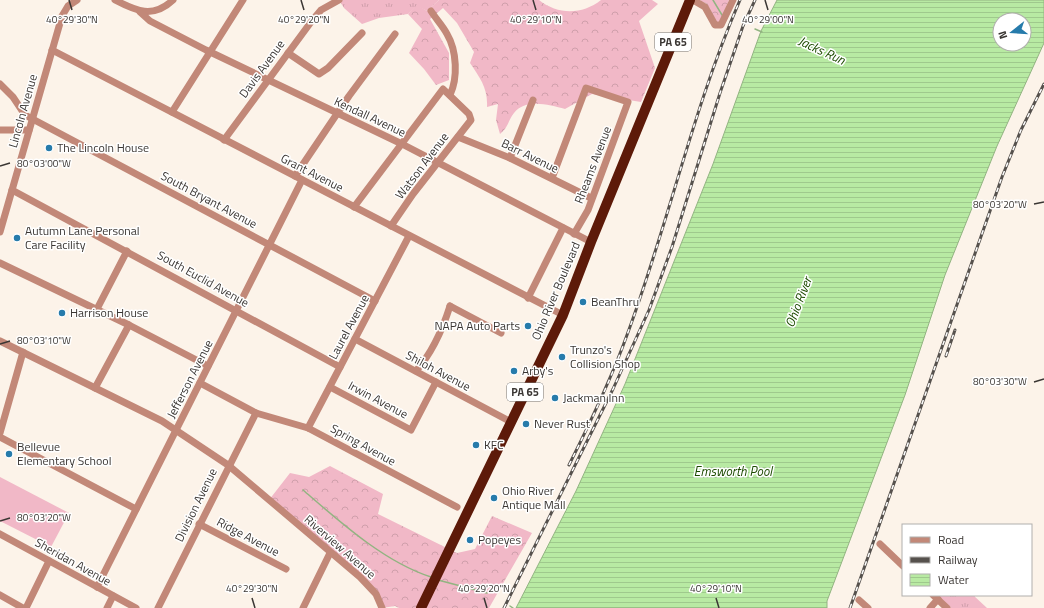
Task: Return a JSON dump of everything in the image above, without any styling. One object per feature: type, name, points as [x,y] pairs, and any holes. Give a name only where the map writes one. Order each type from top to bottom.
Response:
[{"type":"highway","name":"Ohio River Boulevard","points":[[421,608],[563,315],[591,242],[692,0]]},
{"type":"street","name":"Lincoln Avenue","points":[[0,232],[62,16],[67,3],[76,0]]},
{"type":"street","points":[[116,0],[140,12],[161,8],[173,0]]},
{"type":"street","points":[[172,112],[243,0]]},
{"type":"street","name":"Davis Avenue","points":[[224,140],[321,10],[339,0]]},
{"type":"street","points":[[692,0],[705,7],[711,21],[715,25],[721,25],[733,0]]},
{"type":"street","name":"Kendall Avenue","points":[[140,12],[150,21],[210,52],[402,144],[591,242]]},
{"type":"street","points":[[354,208],[443,89],[450,95],[456,79],[452,44],[447,34],[431,12]]},
{"type":"street","points":[[288,53],[319,74],[328,68],[362,33]]},
{"type":"street","points":[[295,176],[337,113],[395,34]]},
{"type":"street","name":"Grant Avenue","points":[[52,50],[354,208],[563,315]]},
{"type":"street","name":"South Bryant Avenue","points":[[0,84],[13,97],[22,112],[33,119],[375,301]]},
{"type":"street","name":"Rheams Avenue","points":[[552,178],[586,88],[628,102],[580,226],[574,234]]},
{"type":"street","name":"Watson Avenue","points":[[391,226],[437,163],[471,120],[469,114],[450,95]]},
{"type":"street","points":[[510,158],[533,100]]},
{"type":"street","points":[[0,130],[29,130]]},
{"type":"street","name":"Barr Avenue","points":[[458,137],[510,158],[591,198]]},
{"type":"street","name":"Jefferson Avenue","points":[[97,587],[208,366],[271,245],[302,180]]},
{"type":"street","name":"South Euclid Avenue","points":[[12,190],[340,366]]},
{"type":"street","points":[[0,205],[8,205]]},
{"type":"street","points":[[528,298],[563,228]]},
{"type":"street","name":"Laurel Avenue","points":[[308,428],[409,236]]},
{"type":"street","points":[[97,309],[127,251]]},
{"type":"street","points":[[0,263],[97,309],[208,366]]},
{"type":"street","points":[[416,372],[422,355],[450,306],[501,333]]},
{"type":"street","points":[[95,388],[129,325]]},
{"type":"street","name":"Shiloh Avenue","points":[[355,339],[511,422]]},
{"type":"street","name":"Riverview Avenue","points":[[0,341],[162,422],[228,465],[370,587],[380,602],[382,608]]},
{"type":"street","points":[[0,433],[23,352]]},
{"type":"street","name":"Irwin Avenue","points":[[330,387],[411,430],[436,382]]},
{"type":"street","name":"Spring Avenue","points":[[200,383],[256,413],[308,428],[457,507]]},
{"type":"street","name":"Division Avenue","points":[[158,608],[228,465],[256,413]]},
{"type":"street","points":[[0,437],[136,509]]},
{"type":"street","name":"Ridge Avenue","points":[[199,524],[286,569]]},
{"type":"street","name":"Sheridan Avenue","points":[[0,534],[136,608]]},
{"type":"street","points":[[880,544],[902,565]]},
{"type":"street","points":[[303,608],[330,553]]},
{"type":"street","points":[[0,595],[25,608],[50,561]]},
{"type":"street","points":[[107,608],[113,596]]},
{"type":"street","points":[[930,608],[936,597],[947,608]]},
{"type":"street","points":[[859,600],[868,608]]},
{"type":"green space","points":[[339,0],[439,0],[427,11],[417,6],[408,14],[379,18],[362,24],[344,8]]},
{"type":"green space","points":[[439,0],[539,0],[546,5],[562,11],[578,11],[594,5],[601,0],[652,0],[658,4],[639,21],[655,68],[641,102],[592,94],[565,109],[538,104],[525,105],[514,113],[505,129],[500,134],[496,120],[498,104],[487,107],[485,89],[470,63],[474,52],[457,23],[443,8],[430,19],[449,53],[449,80],[436,85],[409,53],[422,29],[408,14],[417,5],[427,11]]},
{"type":"green space","points":[[701,0],[729,0],[720,22],[717,22],[706,3],[700,2]]},
{"type":"green space","points":[[330,466],[383,494],[378,514],[457,553],[475,549],[492,516],[532,533],[489,608],[399,608],[395,606],[382,608],[376,594],[269,500],[290,473],[309,477]]},
{"type":"green space","points":[[0,477],[69,513],[51,547],[0,521]]},
{"type":"green space","points":[[938,596],[974,596],[987,608],[951,608]]},
{"type":"water","name":"Emsworth Pool","points":[[777,0],[1044,0],[1044,43],[997,146],[945,275],[905,395],[827,601],[827,608],[516,608],[576,491],[625,384],[713,164],[761,31]]},
{"type":"waterway","name":"Jacks Run","points":[[713,0],[722,15]]},
{"type":"waterway","name":"Jacks Run","points":[[755,29],[762,32]]},
{"type":"waterway","points":[[303,490],[363,540],[379,551],[413,570],[431,577]]},
{"type":"waterway","points":[[438,580],[487,593]]},
{"type":"railway","points":[[569,465],[621,352],[642,293],[708,82],[740,0]]},
{"type":"railway","points":[[504,608],[613,389],[649,310],[672,247],[720,93],[743,26],[755,0]]},
{"type":"railway","points":[[850,608],[1002,177],[1021,130],[1044,84]]},
{"type":"railway","points":[[946,356],[955,330]]},
{"type":"place","name":"The Lincoln House","points":[[49,148]]},
{"type":"place","name":"Autumn Lane Personal Care Facility","points":[[17,238]]},
{"type":"place","name":"BeanThru","points":[[583,302]]},
{"type":"place","name":"Harrison House","points":[[62,313]]},
{"type":"place","name":"NAPA Auto Parts","points":[[528,326]]},
{"type":"place","name":"Trunzo's Collision Shop","points":[[562,357]]},
{"type":"place","name":"Arby's","points":[[514,371]]},
{"type":"place","name":"Jackman Inn","points":[[555,398]]},
{"type":"place","name":"Never Rust","points":[[526,424]]},
{"type":"place","name":"KFC","points":[[476,445]]},
{"type":"place","name":"Bellevue Elementary School","points":[[9,454]]},
{"type":"place","name":"Ohio River Antique Mall","points":[[494,498]]},
{"type":"place","name":"Popeyes","points":[[470,540]]},
{"type":"water label","name":"Ohio River","points":[[798,302]]}]
